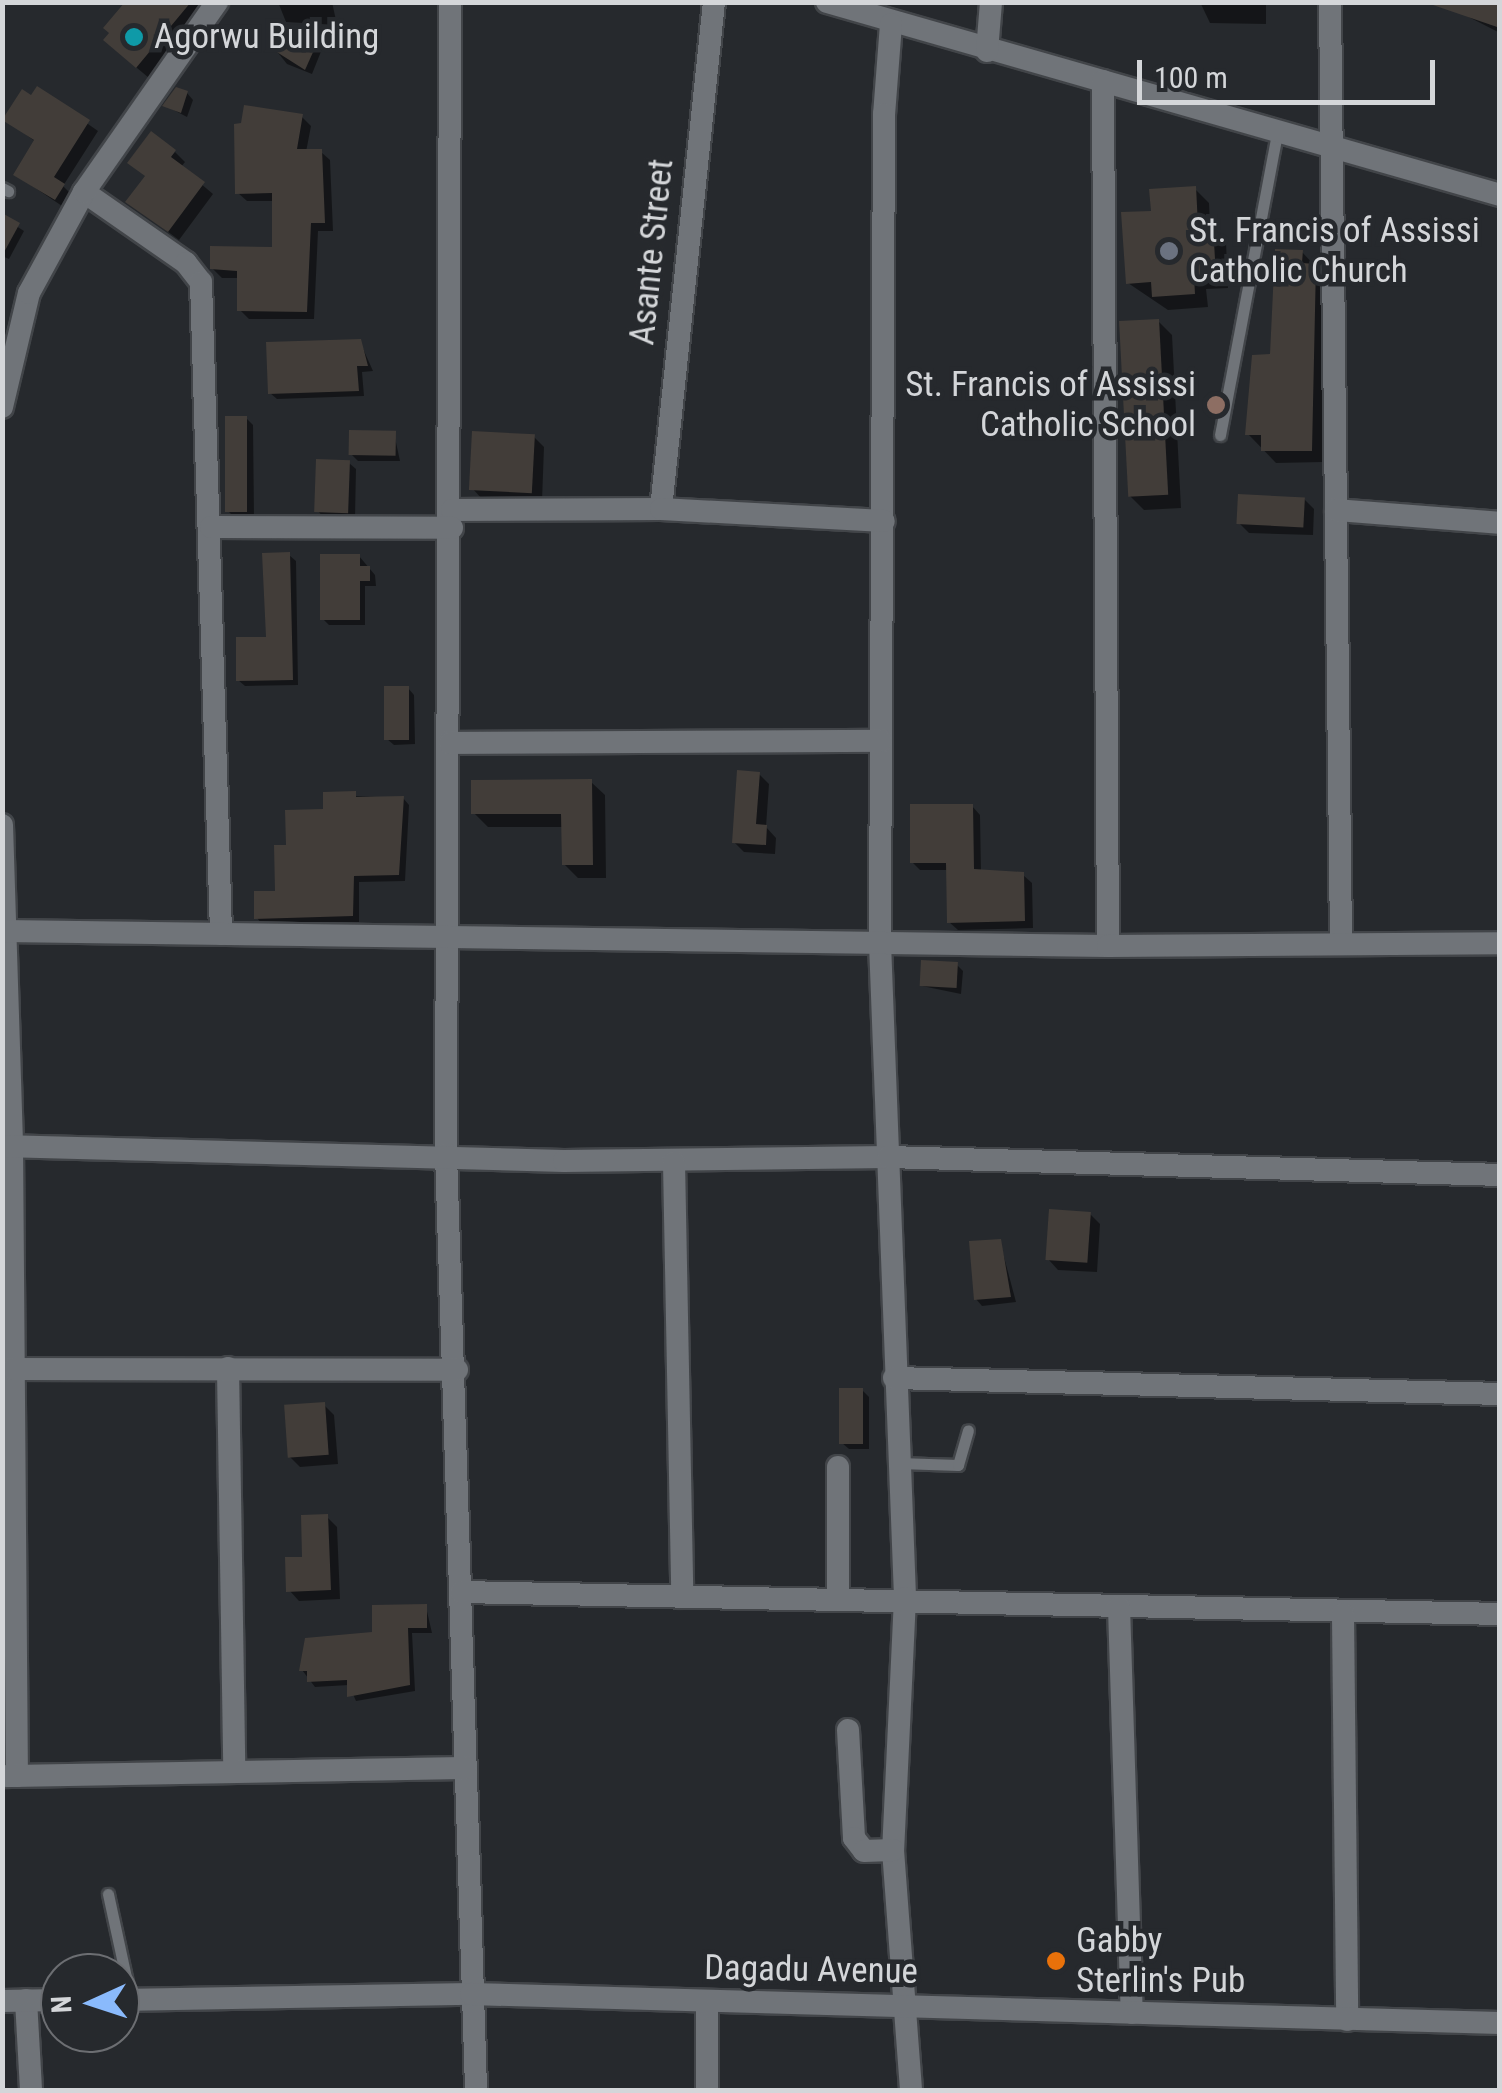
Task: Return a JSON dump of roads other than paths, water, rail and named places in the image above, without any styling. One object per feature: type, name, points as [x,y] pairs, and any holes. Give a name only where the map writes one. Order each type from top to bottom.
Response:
[{"type":"street","points":[[2,407],[29,293],[84,192],[217,2]]},
{"type":"street","points":[[450,2],[451,938],[446,1154],[457,1370],[476,2090]]},
{"type":"street","name":"Asante Street","points":[[661,510],[714,2]]},
{"type":"street","points":[[827,2],[891,24],[1278,128],[1500,195]]},
{"type":"street","points":[[987,51],[991,2]]},
{"type":"street","points":[[1330,2],[1341,944]]},
{"type":"street","points":[[891,24],[884,114],[880,944],[905,1598],[894,1850],[911,2090]]},
{"type":"street","points":[[1103,81],[1108,946]]},
{"type":"street","points":[[84,192],[186,262],[201,282],[221,934]]},
{"type":"street","points":[[211,527],[661,510],[884,521]]},
{"type":"street","points":[[1336,510],[1500,524]]},
{"type":"street","points":[[450,744],[880,741]]},
{"type":"street","points":[[2,825],[13,1369],[10,1776],[466,1768]]},
{"type":"street","points":[[4,931],[1108,946],[1500,943]]},
{"type":"street","points":[[8,1146],[674,1162],[888,1158],[1500,1174]]},
{"type":"street","points":[[674,1162],[682,1598]]},
{"type":"street","points":[[228,1368],[234,1772]]},
{"type":"street","points":[[13,1369],[457,1370]]},
{"type":"street","points":[[894,1378],[1500,1394]]},
{"type":"street","points":[[838,1467],[838,1595]]},
{"type":"street","points":[[461,1592],[682,1598],[838,1595],[1343,1614],[1500,1614]]},
{"type":"street","points":[[1119,1607],[1132,2012]]},
{"type":"street","points":[[1343,1614],[1347,2020]]},
{"type":"street","points":[[848,1730],[858,1848],[894,1850]]},
{"type":"street","name":"Dagadu Avenue","points":[[140,2000],[471,1994],[707,2004],[1500,2023]]},
{"type":"street","points":[[32,2090],[14,2000],[40,2000]]},
{"type":"street","points":[[707,2004],[707,2090]]},
{"type":"lane","points":[[1220,435],[1278,128]]},
{"type":"lane","points":[[899,1463],[958,1465],[968,1430]]},
{"type":"lane","points":[[108,1894],[118,1953]]},
{"type":"place","name":"Agorwu Building","points":[[134,37]]},
{"type":"place","name":"St. Francis of Assissi Catholic Church","points":[[1169,251]]},
{"type":"place","name":"St. Francis of Assissi Catholic School","points":[[1216,405]]},
{"type":"place","name":"Gabby Sterlin's Pub","points":[[1056,1961]]}]
